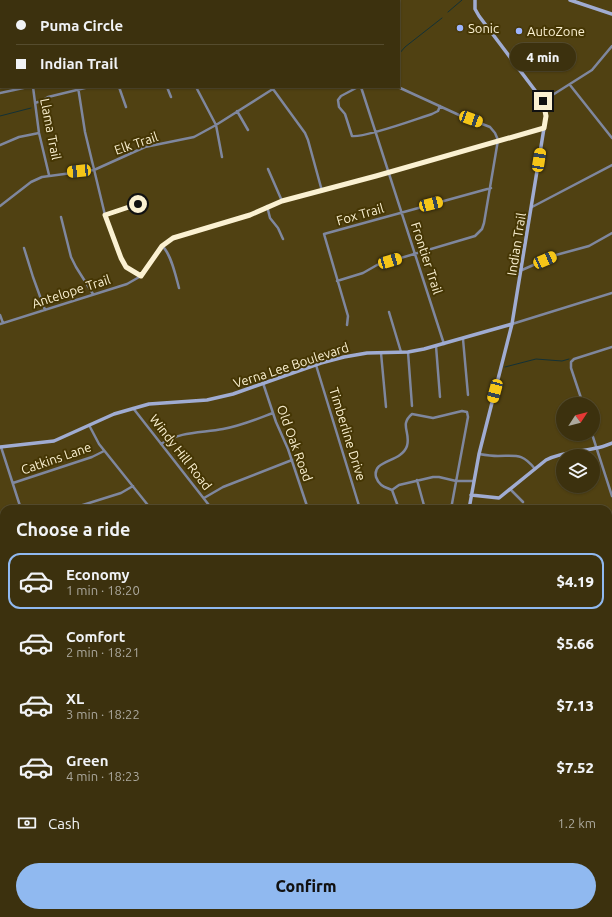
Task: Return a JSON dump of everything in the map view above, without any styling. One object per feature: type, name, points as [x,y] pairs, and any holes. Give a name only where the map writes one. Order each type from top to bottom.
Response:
[{"type":"street","points":[[475,0],[476,9],[479,16],[543,101],[592,70],[612,46]]},
{"type":"street","points":[[570,0],[612,14]]},
{"type":"street","points":[[570,85],[612,138]]},
{"type":"street","points":[[0,93],[23,88]]},
{"type":"street","name":"Llama Trail","points":[[33,88],[39,133],[50,175]]},
{"type":"street","points":[[35,103],[48,97],[78,88],[84,132],[105,215],[121,258],[126,267],[141,276]]},
{"type":"street","points":[[119,88],[126,107]]},
{"type":"street","points":[[167,88],[171,97]]},
{"type":"street","points":[[197,88],[216,125],[222,157]]},
{"type":"street","points":[[274,88],[305,133],[322,191]]},
{"type":"street","name":"Elk Trail","points":[[0,206],[37,178],[94,170],[145,147],[194,137],[216,125],[274,88]]},
{"type":"street","points":[[356,88],[341,96],[338,100],[339,107],[345,114],[352,136],[356,137],[435,113],[440,106]]},
{"type":"street","name":"Frontier Trail","points":[[361,88],[444,344]]},
{"type":"street","points":[[337,282],[363,273],[377,265],[475,236],[479,233],[484,223],[498,140],[496,133],[490,127],[400,88]]},
{"type":"street","name":"Indian Trail","points":[[470,505],[479,454],[512,324],[522,270],[546,116],[543,101]]},
{"type":"street","points":[[237,111],[248,130]]},
{"type":"street","name":"Antelope Trail","points":[[1,324],[128,284],[141,276],[162,246],[173,238],[250,215],[282,201],[544,128]]},
{"type":"street","points":[[0,145],[19,136],[39,133]]},
{"type":"street","points":[[532,207],[612,165]]},
{"type":"street","points":[[268,169],[282,201]]},
{"type":"street","name":"Fox Trail","points":[[347,325],[348,316],[324,234],[491,188]]},
{"type":"street","points":[[105,215],[138,204],[144,198]]},
{"type":"street","points":[[268,206],[270,218],[278,228],[283,239]]},
{"type":"street","points":[[61,217],[71,257],[93,294]]},
{"type":"street","points":[[522,270],[556,255],[589,246],[612,233]]},
{"type":"street","points":[[162,246],[169,256],[179,288]]},
{"type":"street","points":[[24,248],[45,310]]},
{"type":"street","name":"Verna Lee Boulevard","points":[[0,447],[54,441],[114,414],[133,408],[149,404],[213,399],[233,394],[316,365],[357,354],[401,353],[444,344],[612,293]]},
{"type":"street","points":[[389,312],[401,353]]},
{"type":"street","points":[[0,315],[1,324]]},
{"type":"street","points":[[463,339],[468,396]]},
{"type":"street","points":[[436,346],[440,397]]},
{"type":"street","points":[[580,397],[571,368],[571,362],[574,359],[612,347]]},
{"type":"street","points":[[408,352],[412,406]]},
{"type":"street","points":[[381,353],[386,407]]},
{"type":"street","name":"Timberline Drive","points":[[316,365],[359,505]]},
{"type":"street","name":"Old Oak Road","points":[[263,383],[273,413],[292,460],[307,505]]},
{"type":"street","name":"Windy Hill Road","points":[[133,408],[209,505]]},
{"type":"street","points":[[452,505],[456,481],[468,417],[467,412],[462,411],[433,418],[412,414],[406,419],[405,424],[408,440],[404,452],[397,458],[384,462],[379,466],[376,473],[380,485],[392,490],[400,485],[417,480],[439,477],[456,481],[474,481]]},
{"type":"street","points":[[161,444],[176,436],[241,425],[273,413]]},
{"type":"street","points":[[89,425],[95,438],[148,505]]},
{"type":"street","points":[[594,441],[612,496]]},
{"type":"street","points":[[472,495],[499,498],[553,456],[596,448],[612,443]]},
{"type":"street","points":[[0,447],[20,505]]},
{"type":"street","name":"Catkins Lane","points":[[13,483],[92,457],[104,450]]},
{"type":"street","points":[[479,454],[496,456],[516,455],[526,459],[535,469]]},
{"type":"street","points":[[204,498],[223,487],[292,460]]},
{"type":"street","points":[[417,480],[424,505]]},
{"type":"street","points":[[83,505],[121,493],[133,486]]},
{"type":"street","points":[[392,490],[398,505]]},
{"type":"street","points":[[511,490],[523,502]]},
{"type":"waterway","points":[[448,12],[462,0]]},
{"type":"waterway","points":[[400,53],[405,47],[442,18]]},
{"type":"waterway","points":[[0,116],[31,108]]},
{"type":"waterway","points":[[505,367],[536,359],[562,361],[569,359]]},
{"type":"place","name":"Sonic","points":[[460,28]]},
{"type":"place","name":"AutoZone","points":[[519,31]]},
{"type":"route","points":[[138,204],[105,215],[124,264],[126,267],[141,276],[162,246],[173,238],[250,215],[282,201],[544,128],[546,116],[543,101]]}]
